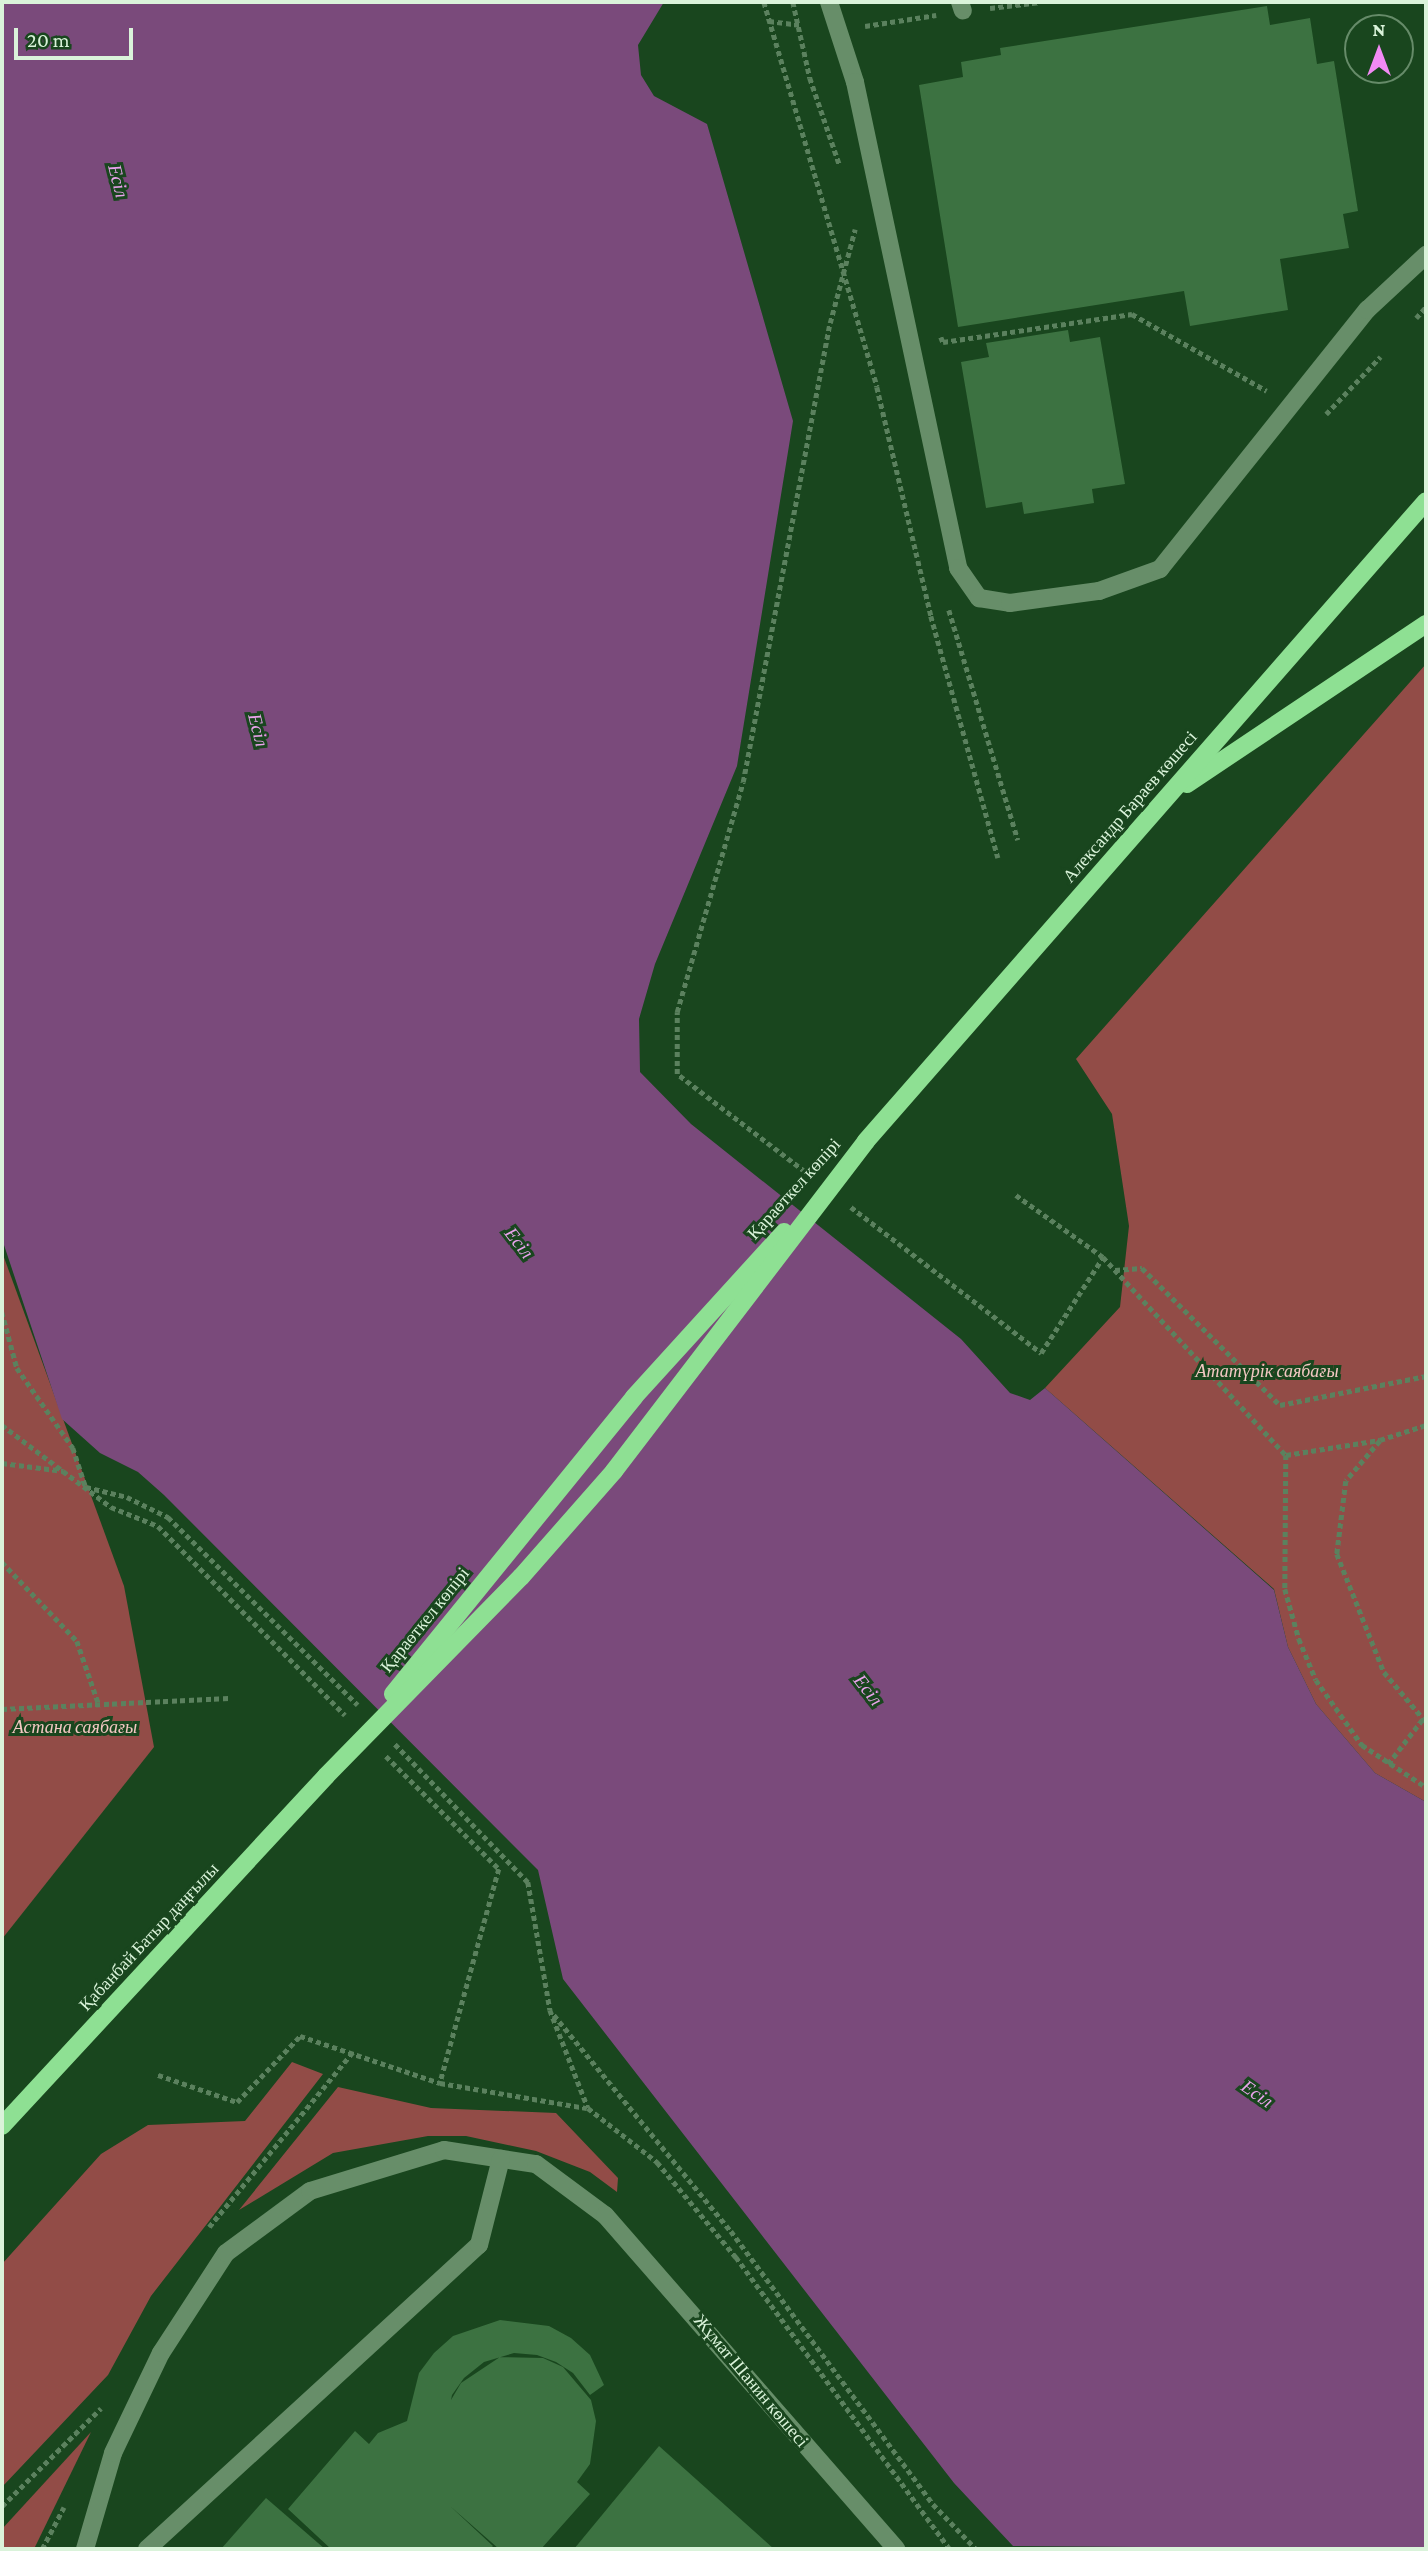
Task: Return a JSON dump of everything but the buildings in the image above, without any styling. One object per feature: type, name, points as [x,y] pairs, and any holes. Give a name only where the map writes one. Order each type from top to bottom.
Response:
[{"type":"main road","name":"Александр Бараев көшесі","points":[[866,1141],[1426,501]]},
{"type":"main road","points":[[1166,798],[1426,624]]},
{"type":"main road","name":"Қараөткел көпірі","points":[[326,1776],[634,1397],[866,1141]]},
{"type":"main road","name":"Қараөткел көпірі","points":[[326,1776],[521,1577],[614,1471],[866,1141]]},
{"type":"main road","name":"Қабанбай Батыр даңғылы","points":[[2,2126],[326,1776]]},
{"type":"street","points":[[829,2],[855,82],[958,568],[972,593],[989,602],[1010,603],[1120,586],[1160,569],[1286,407],[1367,310],[1426,255]]},
{"type":"street","name":"Жұмат Шанин көшесі","points":[[85,2549],[113,2453],[161,2353],[226,2253],[310,2191],[444,2150],[536,2164],[605,2215],[896,2549]]},
{"type":"street","points":[[147,2549],[479,2245],[501,2159]]},
{"type":"path","points":[[764,2],[844,269],[998,858]]},
{"type":"path","points":[[769,21],[838,30],[962,6],[1041,2]]},
{"type":"path","points":[[809,1175],[677,1074],[677,1012],[743,782],[844,269],[857,223]]},
{"type":"path","points":[[1416,318],[1426,307]]},
{"type":"path","points":[[939,329],[943,342],[1132,314],[1250,377],[1286,407]]},
{"type":"path","points":[[1326,414],[1380,357]]},
{"type":"path","points":[[950,615],[1018,840]]},
{"type":"path","points":[[1016,1195],[1103,1257],[1286,1455],[1285,1589],[1299,1639],[1316,1681],[1362,1745],[1426,1787]]},
{"type":"path","points":[[842,1200],[1041,1353],[1103,1257]]},
{"type":"path","points":[[1114,1270],[1142,1268],[1280,1405],[1426,1376]]},
{"type":"path","points":[[2,1312],[17,1368],[73,1448],[86,1487]]},
{"type":"path","points":[[2,1425],[111,1507],[158,1527],[353,1722]]},
{"type":"path","points":[[1286,1455],[1380,1440],[1426,1425]]},
{"type":"path","points":[[1380,1440],[1346,1481],[1337,1554],[1384,1672],[1424,1721],[1388,1764]]},
{"type":"path","points":[[2,1463],[63,1471]]},
{"type":"path","points":[[2,1562],[77,1641],[98,1702]]},
{"type":"path","points":[[2,1709],[98,1702],[229,1698]]},
{"type":"path","points":[[382,1752],[499,1869],[440,2083]]},
{"type":"path","points":[[550,2010],[731,2231],[933,2504],[976,2549]]},
{"type":"path","points":[[158,2075],[237,2102],[300,2036],[440,2083],[588,2108],[657,2162],[727,2247],[950,2549]]},
{"type":"path","points":[[2,2505],[111,2397]]},
{"type":"green space","name":"Ататүрік саябағы","points":[[1426,664],[1426,1802],[1375,1773],[1316,1704],[1288,1647],[1274,1589],[1045,1388],[1120,1307],[1129,1226],[1112,1114],[1076,1059]]},
{"type":"green space","name":"Астана саябағы","points":[[2,1252],[124,1586],[154,1747],[2,1939]]},
{"type":"green space","points":[[292,2062],[323,2074],[151,2296],[108,2375],[2,2487],[2,2264],[101,2154],[148,2125],[245,2121]]},
{"type":"green space","points":[[338,2087],[431,2108],[556,2113],[618,2178],[617,2192],[590,2172],[536,2151],[466,2136],[428,2136],[333,2153],[239,2210]]},
{"type":"green space","points":[[91,2432],[34,2549],[2,2549],[2,2529]]},
{"type":"water","name":"Есіл","points":[[2,2],[664,2],[638,45],[641,75],[654,96],[707,124],[793,421],[737,766],[655,964],[639,1019],[640,1072],[691,1124],[961,1339],[1010,1393],[1030,1400],[1045,1388],[1274,1590],[1288,1647],[1316,1704],[1375,1773],[1426,1802],[1426,2549],[1013,2546],[954,2483],[563,1979],[538,1870],[164,1495],[138,1472],[100,1453],[62,1419],[2,1239]]}]
